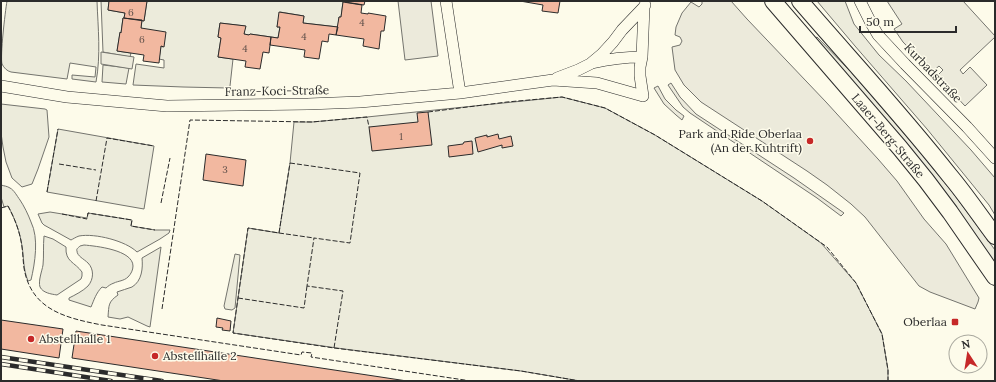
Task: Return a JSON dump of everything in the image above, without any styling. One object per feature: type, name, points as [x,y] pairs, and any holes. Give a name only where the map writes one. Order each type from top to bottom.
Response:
[{"type":"main road","name":"Laaer-Berg-Straße","points":[[773,1],[926,180],[995,277]]},
{"type":"main road","name":"Laaer-Berg-Straße","points":[[800,1],[932,154],[963,192],[995,236]]},
{"type":"street","points":[[446,1],[460,93]]},
{"type":"street","name":"Kurbadstraße","points":[[860,1],[878,35],[995,158]]},
{"type":"street","name":"Franz-Koci-Straße","points":[[1,86],[66,97],[167,106],[360,102],[460,93],[553,80],[596,83],[643,96],[640,66],[646,4]]},
{"type":"street","name":"Franz-Koci-Straße","points":[[590,64],[602,54],[646,4]]},
{"type":"street","name":"Franz-Koci-Straße","points":[[553,80],[590,64],[609,59],[642,57]]},
{"type":"shaded area","points":[[7,1],[97,1],[99,52],[96,82],[72,79],[72,75],[95,77],[96,67],[70,63],[67,79],[8,71],[2,64]]},
{"type":"shaded area","points":[[101,1],[109,1],[108,10],[125,13],[117,51],[131,53],[130,57],[103,52]]},
{"type":"shaded area","points":[[147,1],[345,2],[343,2],[338,27],[303,23],[304,16],[280,12],[277,27],[280,27],[278,38],[244,34],[245,26],[220,23],[218,37],[221,38],[218,57],[233,59],[230,86],[228,88],[133,85],[136,64],[164,68],[164,60],[159,59],[161,46],[163,47],[141,28],[142,20],[144,21]]},
{"type":"shaded area","points":[[398,1],[431,1],[438,56],[405,60]]},
{"type":"shaded area","name":"Park and Ride Oberlaa (An der Kuhtrift)","points":[[702,1],[731,1],[878,159],[897,181],[924,219],[946,244],[979,298],[975,309],[930,292],[919,286],[865,217],[851,204],[807,171],[701,102],[684,85],[675,70],[672,47],[680,45],[682,41],[680,37],[675,35],[676,27],[682,13],[691,2],[699,7],[702,4]]},
{"type":"shaded area","points":[[817,1],[845,1],[854,24],[879,55],[906,81],[971,150],[995,178],[995,215],[989,205],[927,129]]},
{"type":"shaded area","points":[[887,1],[963,1],[995,36],[960,70],[963,74],[970,67],[987,85],[965,106],[937,76],[943,70],[939,66],[932,72],[903,42],[894,29],[902,24]]},
{"type":"shaded area","points":[[817,37],[852,73],[953,193],[995,250],[995,263],[959,212],[814,39]]},
{"type":"shaded area","points":[[101,52],[134,57],[132,69],[101,64]]},
{"type":"shaded area","points":[[103,65],[129,68],[126,84],[102,82]]},
{"type":"shaded area","points":[[671,83],[680,97],[696,114],[794,178],[844,213],[841,216],[817,198],[690,113],[683,107],[668,85]]},
{"type":"shaded area","points":[[658,86],[665,99],[684,116],[682,120],[664,104],[654,88]]},
{"type":"shaded area","points":[[562,97],[605,108],[655,135],[762,201],[821,243],[856,283],[882,334],[888,370],[888,381],[580,381],[521,371],[344,349],[233,333],[248,228],[279,233],[290,163],[294,122],[312,122],[367,117]]},
{"type":"shaded area","points":[[1,104],[47,110],[49,137],[32,184],[22,187],[12,178],[6,162],[3,147],[1,133]]},
{"type":"shaded area","points":[[58,129],[154,146],[144,209],[47,192]]},
{"type":"shaded area","points":[[1,185],[9,187],[13,190],[26,210],[35,235],[36,243],[34,266],[31,280],[28,281],[25,272],[19,231],[8,206],[4,207],[1,197]]},
{"type":"shaded area","points":[[50,212],[87,218],[88,213],[132,220],[131,226],[155,230],[170,230],[169,233],[160,239],[137,252],[126,244],[101,237],[86,235],[79,236],[71,240],[42,223],[38,214]]},
{"type":"shaded area","points":[[44,236],[53,239],[66,247],[67,256],[82,272],[81,279],[57,295],[45,292],[40,287],[43,265]]},
{"type":"shaded area","points":[[84,245],[105,248],[121,253],[127,256],[133,266],[129,276],[106,288],[102,287],[91,307],[69,300],[69,298],[88,286],[92,277],[90,265],[77,253],[77,248]]},
{"type":"shaded area","points":[[161,247],[150,327],[128,317],[120,319],[108,317],[110,304],[118,295],[117,292],[132,287],[140,278],[142,258]]},
{"type":"shaded area","points":[[235,254],[240,255],[235,308],[232,310],[225,309],[224,306]]},
{"type":"building","points":[[109,1],[147,1],[144,21],[124,18],[125,13],[108,10]]},
{"type":"building","points":[[345,1],[365,1],[364,5]]},
{"type":"building","points":[[520,1],[560,1],[558,13],[542,11],[543,5]]},
{"type":"building","points":[[343,2],[362,5],[361,13],[386,16],[384,31],[381,31],[379,49],[363,46],[364,39],[336,35]]},
{"type":"building","points":[[279,12],[304,16],[303,23],[338,27],[336,35],[329,34],[328,42],[322,41],[319,59],[304,57],[305,50],[270,45],[271,37],[278,38],[280,27],[277,27]]},
{"type":"building","points":[[123,18],[142,20],[141,28],[166,32],[164,47],[161,46],[159,63],[143,61],[144,55],[117,51]]},
{"type":"building","points":[[220,23],[246,26],[244,34],[271,37],[269,53],[263,52],[260,69],[245,67],[246,61],[218,57],[221,38],[218,37]]},
{"type":"building","points":[[428,112],[432,145],[372,151],[369,127],[418,122],[417,113]]},
{"type":"building","points":[[498,134],[499,139],[511,136],[513,146],[502,148],[502,145],[478,152],[475,138]]},
{"type":"building","points":[[472,141],[473,154],[449,157],[448,146]]},
{"type":"building","points":[[206,154],[246,160],[243,186],[203,180]]},
{"type":"building","points":[[217,318],[231,321],[230,331],[222,330],[223,328],[216,327]]},
{"type":"building","name":"Abstellhalle 1","points":[[1,320],[63,329],[59,358],[1,349]]},
{"type":"building","name":"Abstellhalle 2","points":[[76,331],[407,381],[224,381],[72,358]]},
{"type":"railway","points":[[1,357],[162,381]]},
{"type":"railway","points":[[1,364],[111,381]]},
{"type":"fence","points":[[428,112],[562,97],[605,108],[655,135],[762,201],[827,247],[856,283],[882,334],[888,370],[888,381]]},
{"type":"fence","points":[[162,309],[190,120],[312,122],[367,117],[369,127]]},
{"type":"fence","points":[[47,192],[58,129]]},
{"type":"fence","points":[[96,201],[107,138],[154,146]]},
{"type":"fence","points":[[161,203],[170,158]]},
{"type":"fence","points":[[290,163],[360,173],[350,243],[314,238],[307,286],[343,291],[334,348],[233,333],[248,228],[279,233],[290,163]]},
{"type":"fence","points":[[59,164],[96,170]]},
{"type":"fence","points":[[1,208],[8,206],[19,231],[24,268],[28,282],[34,294],[42,303],[63,315],[102,325],[301,355],[302,352],[312,353],[311,357],[471,381]]},
{"type":"fence","points":[[62,214],[87,219],[88,213],[132,220],[131,226],[155,230]]},
{"type":"fence","points":[[279,233],[314,238]]},
{"type":"fence","points":[[238,298],[304,308],[307,286]]},
{"type":"fence","points":[[334,348],[521,371],[580,381]]},
{"type":"place","name":"Park and Ride Oberlaa (An der Kuhtrift)","points":[[810,141]]},
{"type":"place","name":"Oberlaa","points":[[955,322]]},
{"type":"place","name":"Abstellhalle 1","points":[[31,339]]},
{"type":"place","name":"Abstellhalle 2","points":[[155,356]]}]
